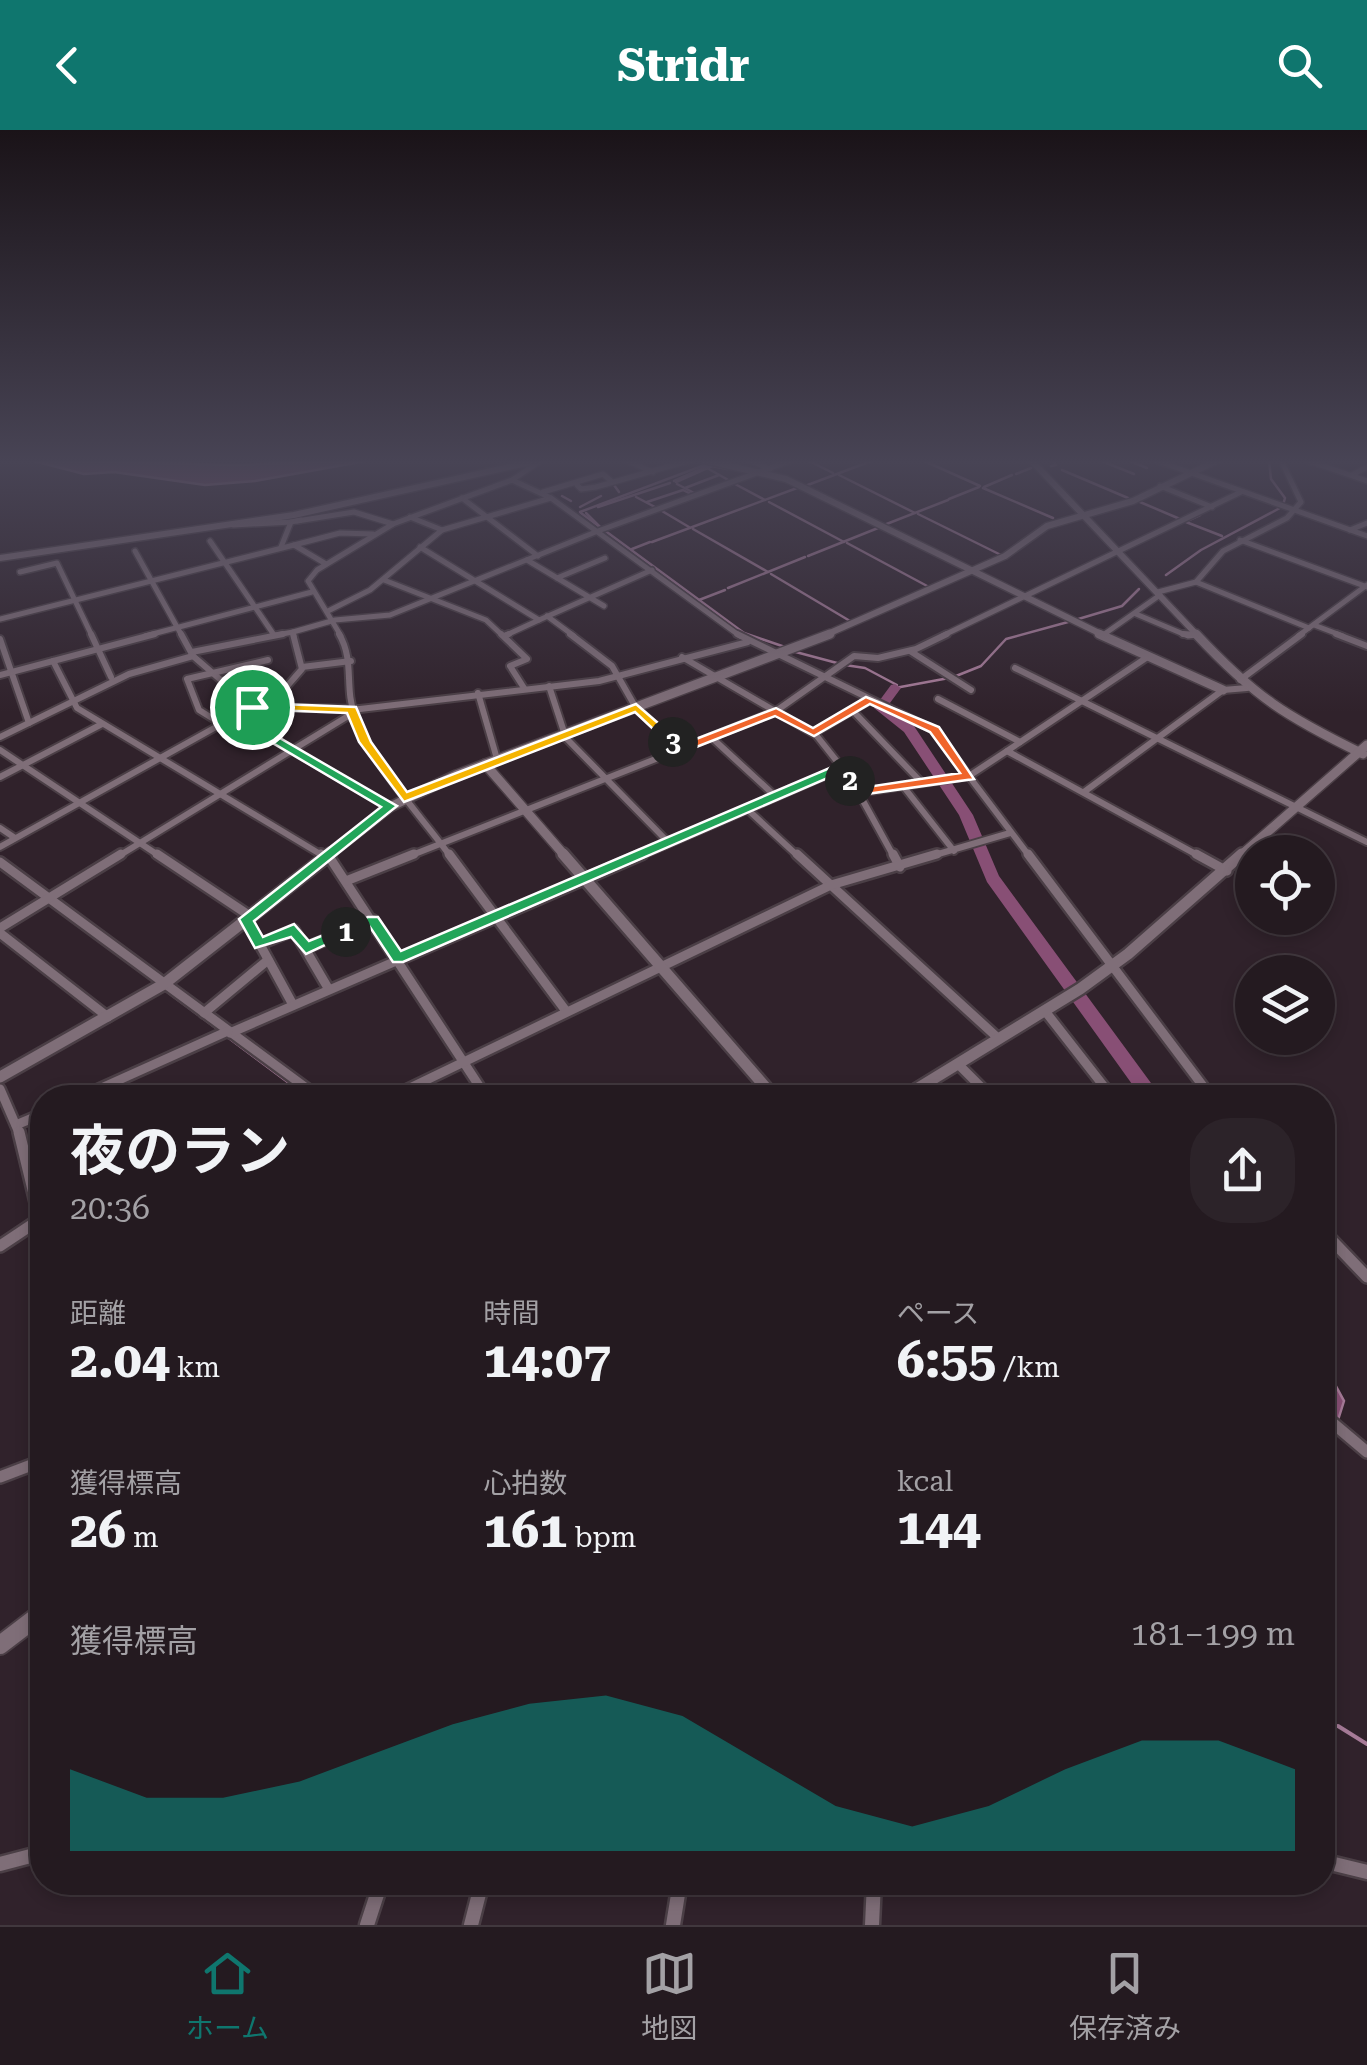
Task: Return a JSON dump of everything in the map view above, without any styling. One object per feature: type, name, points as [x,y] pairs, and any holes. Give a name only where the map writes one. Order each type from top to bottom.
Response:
[{"type":"street","points":[[0,558],[100,544]]},
{"type":"street","points":[[212,544],[274,635]]},
{"type":"street","points":[[0,618],[294,544],[326,564]]},
{"type":"street","points":[[358,544],[310,576],[312,592],[334,620],[351,661],[352,711],[365,742],[438,846],[566,1012]]},
{"type":"street","points":[[328,611],[384,580],[424,544]]},
{"type":"street","points":[[523,544],[538,556]]},
{"type":"street","points":[[0,737],[129,674],[192,654],[334,620],[380,618],[567,544]]},
{"type":"street","points":[[616,544],[748,642],[934,730],[1202,1085]]},
{"type":"street","points":[[913,544],[1223,690],[1247,688]]},
{"type":"street","points":[[0,1077],[164,984],[404,798],[772,656],[969,572],[1023,544]]},
{"type":"street","points":[[923,1085],[1110,967],[1364,751],[1308,728],[1247,688],[1112,544]]},
{"type":"street","points":[[346,881],[776,711],[854,656],[878,658],[916,649],[1137,544]]},
{"type":"street","points":[[1103,636],[1126,626],[1159,593],[1196,582],[1234,544]]},
{"type":"street","points":[[1250,544],[1366,586]]},
{"type":"street","points":[[420,547],[539,620]]},
{"type":"street","points":[[135,551],[192,654],[252,707]]},
{"type":"street","points":[[557,578],[605,558]]},
{"type":"street","points":[[527,560],[604,606]]},
{"type":"street","points":[[20,572],[57,563],[111,677]]},
{"type":"street","points":[[504,636],[652,570]]},
{"type":"street","points":[[384,580],[486,620],[527,659],[510,666],[524,688]]},
{"type":"street","points":[[1196,582],[1367,646]]},
{"type":"street","points":[[1240,680],[1366,586]]},
{"type":"street","points":[[0,675],[312,592]]},
{"type":"street","points":[[1136,614],[1188,636],[1198,635]]},
{"type":"street","points":[[548,616],[584,642],[619,677],[636,708],[681,749]]},
{"type":"street","points":[[293,632],[302,667]]},
{"type":"street","points":[[0,639],[29,723]]},
{"type":"street","points":[[0,847],[252,707],[352,711],[619,677],[748,642]]},
{"type":"street","points":[[906,649],[971,690]]},
{"type":"street","points":[[857,793],[969,776],[1149,656]]},
{"type":"street","points":[[682,657],[709,680],[814,733],[843,768],[900,867]]},
{"type":"street","points":[[220,723],[198,710],[187,682],[211,671],[268,660]]},
{"type":"street","points":[[54,661],[71,702],[326,856],[373,920],[479,1085]]},
{"type":"street","points":[[269,707],[302,667],[351,661]]},
{"type":"street","points":[[1015,668],[1367,842]]},
{"type":"street","points":[[549,686],[565,734],[668,842]]},
{"type":"street","points":[[1084,792],[1223,690]]},
{"type":"street","points":[[478,694],[497,759]]},
{"type":"street","points":[[938,699],[1020,742]]},
{"type":"street","points":[[814,733],[870,700]]},
{"type":"street","points":[[852,710],[922,784]]},
{"type":"street","points":[[108,1017],[0,931],[352,711]]},
{"type":"street","points":[[233,716],[390,806]]},
{"type":"street","points":[[0,778],[102,724]]},
{"type":"street","points":[[711,737],[774,795]]},
{"type":"street","points":[[0,750],[248,918],[292,1003]]},
{"type":"street","points":[[1007,750],[1227,871]]},
{"type":"street","points":[[485,764],[764,1085]]},
{"type":"street","points":[[109,1085],[843,768]]},
{"type":"street","points":[[904,786],[954,852]]},
{"type":"street","points":[[746,808],[999,1040]]},
{"type":"street","points":[[0,828],[15,838]]},
{"type":"street","points":[[414,1085],[831,885],[1010,833]]},
{"type":"street","points":[[0,862],[302,1085]]},
{"type":"street","points":[[306,948],[373,920]]},
{"type":"street","points":[[260,944],[294,930],[328,988]]},
{"type":"street","points":[[204,1013],[268,960]]},
{"type":"street","points":[[1045,1011],[1103,1085]]},
{"type":"street","points":[[958,1064],[979,1085]]},
{"type":"street","points":[[0,1089],[16,1125],[30,1180]]},
{"type":"street","points":[[16,1125],[30,1119]]},
{"type":"street","points":[[0,1246],[30,1230]]},
{"type":"street","points":[[1335,1244],[1367,1277]]},
{"type":"street","points":[[1335,1424],[1367,1452]]},
{"type":"street","points":[[0,1477],[30,1466]]},
{"type":"street","points":[[0,1646],[30,1622]]},
{"type":"street","points":[[0,1864],[30,1856]]},
{"type":"street","points":[[1335,1864],[1367,1872]]},
{"type":"street","points":[[367,1925],[376,1895]]},
{"type":"street","points":[[471,1925],[479,1895]]},
{"type":"street","points":[[673,1925],[678,1895]]},
{"type":"street","points":[[872,1925],[873,1895]]},
{"type":"shaded area","points":[[1335,1384],[1344,1401],[1335,1430]]},
{"type":"waterway","points":[[623,544],[699,600]]},
{"type":"waterway","points":[[632,549],[645,544]]},
{"type":"waterway","points":[[719,544],[768,572]]},
{"type":"waterway","points":[[808,556],[839,544]]},
{"type":"waterway","points":[[848,544],[929,587]]},
{"type":"waterway","points":[[978,544],[1001,555]]},
{"type":"waterway","points":[[1166,575],[1213,544]]},
{"type":"waterway","points":[[768,572],[805,557]]},
{"type":"waterway","points":[[728,588],[768,572]]},
{"type":"waterway","points":[[771,574],[850,621]]},
{"type":"waterway","points":[[1075,620],[1122,606],[1139,589]]},
{"type":"waterway","points":[[699,600],[725,590]]},
{"type":"waterway","points":[[699,600],[744,633],[785,647]]},
{"type":"waterway","points":[[956,676],[981,666],[1006,639],[1068,622]]},
{"type":"waterway","points":[[792,651],[837,663]]},
{"type":"waterway","points":[[845,665],[865,668],[897,685],[895,688],[949,678]]},
{"type":"waterway","points":[[883,704],[895,688]]},
{"type":"waterway","points":[[880,708],[909,729],[966,815],[992,878],[1143,1085]]},
{"type":"waterway","points":[[0,868],[43,899]]},
{"type":"waterway","points":[[50,904],[156,983]]},
{"type":"waterway","points":[[166,991],[220,1031]]},
{"type":"waterway","points":[[202,1038],[217,1031]]},
{"type":"waterway","points":[[226,1036],[292,1085]]},
{"type":"waterway","points":[[22,1118],[30,1114]]},
{"type":"waterway","points":[[1338,1726],[1367,1744]]},
{"type":"route","points":[[870,700],[934,730],[969,776],[857,793],[843,768],[398,958],[373,920],[306,948],[294,930],[260,944],[246,919],[390,806],[233,716],[252,707],[352,710],[365,742],[404,798],[636,708],[681,749],[776,711],[814,733],[870,700]]}]
